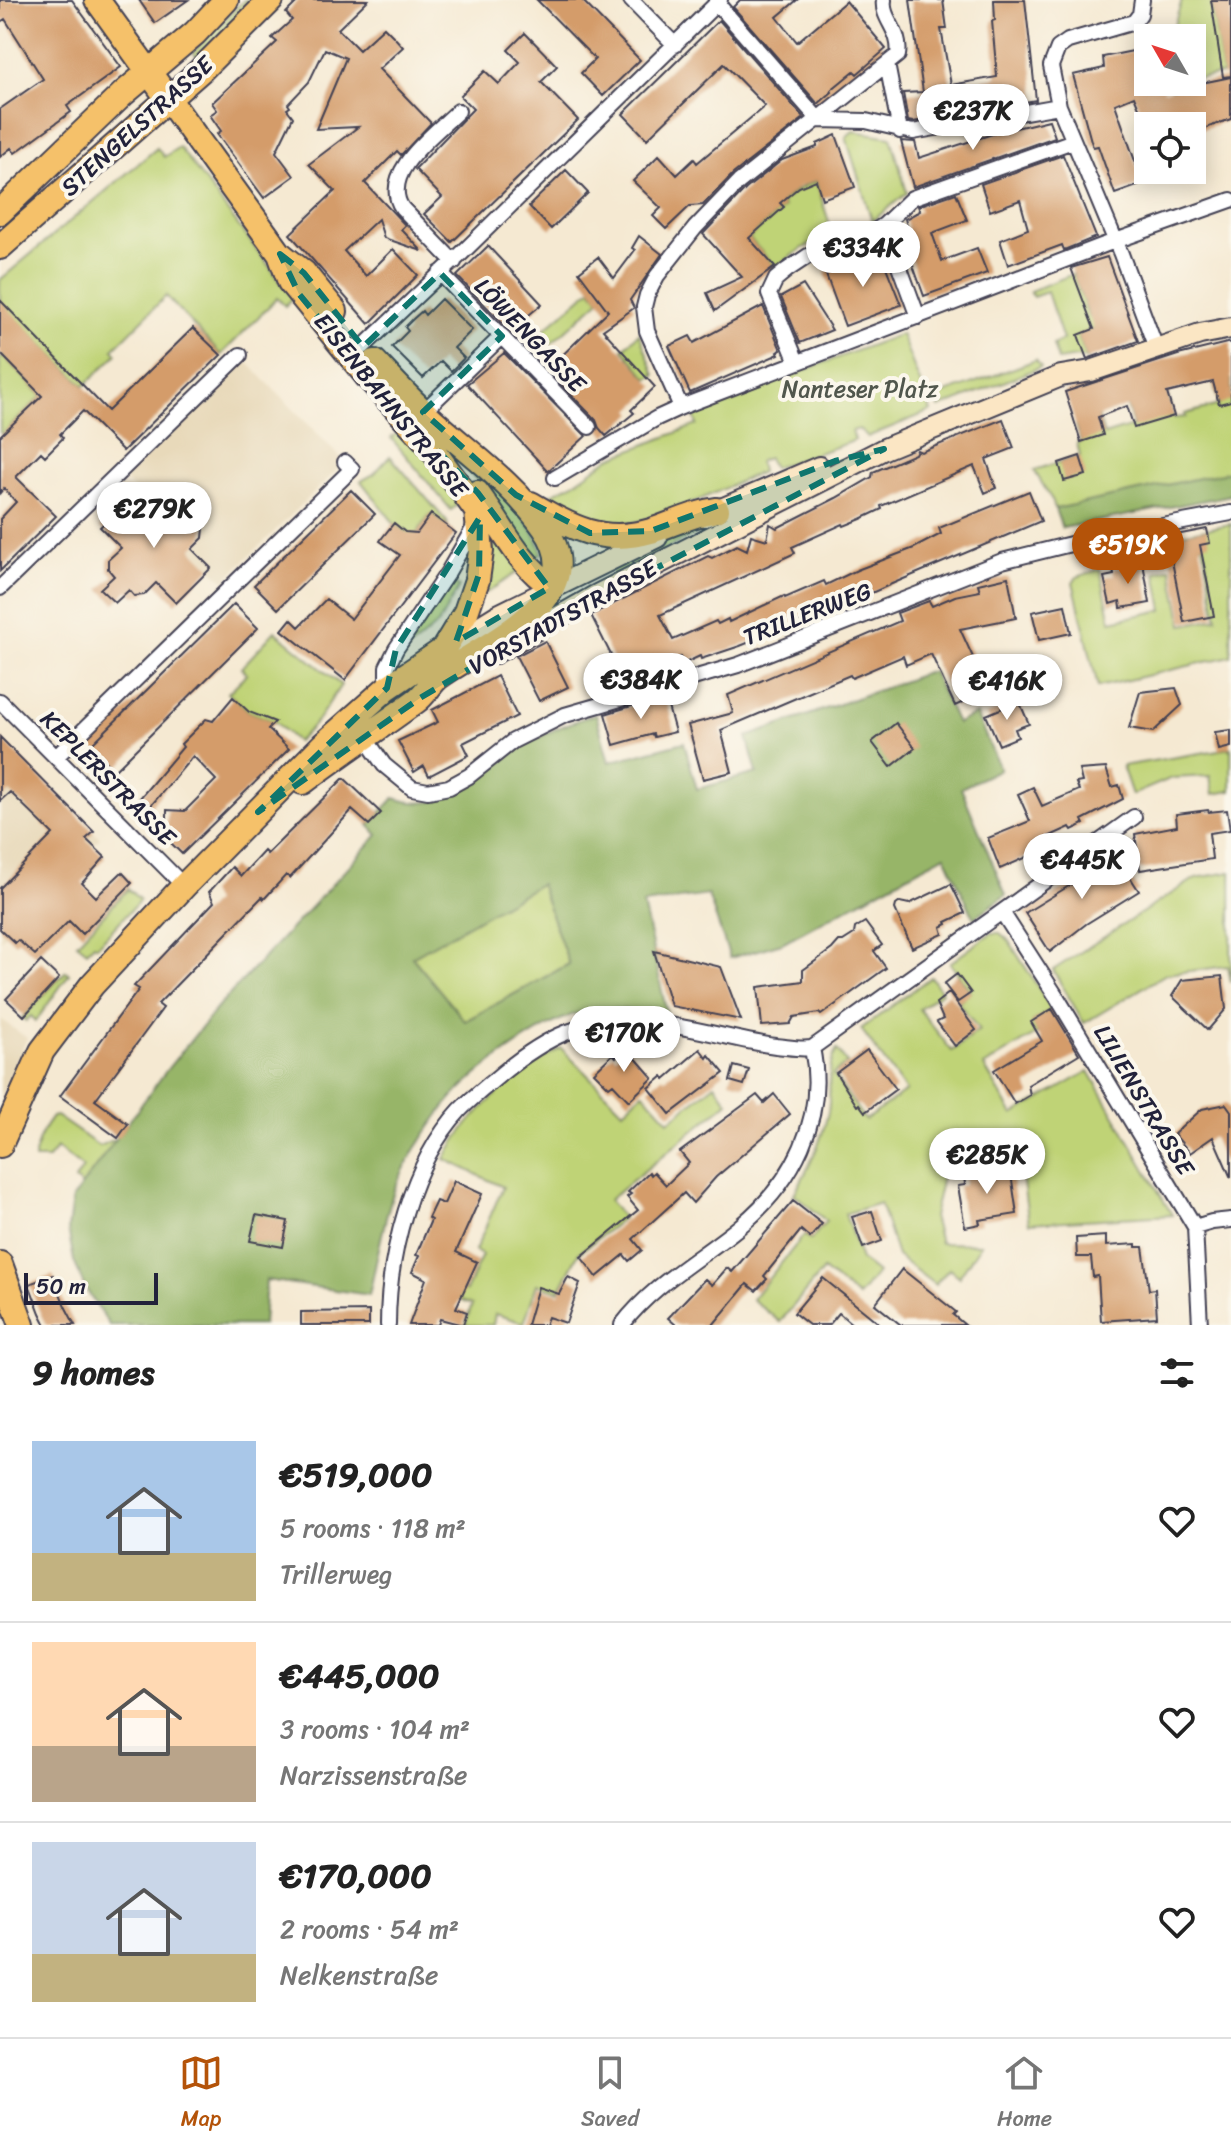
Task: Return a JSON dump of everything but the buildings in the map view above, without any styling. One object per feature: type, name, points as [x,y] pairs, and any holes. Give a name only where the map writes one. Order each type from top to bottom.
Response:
[{"type":"main road","name":"EISENBAHNSTRASSE","points":[[97,0],[280,254],[304,273],[363,347],[423,412],[516,495]]},
{"type":"main road","name":"STENGELSTRASSE","points":[[0,212],[124,93],[195,33],[226,0]]},
{"type":"main road","name":"STENGELSTRASSE","points":[[0,247],[200,71],[271,0]]},
{"type":"main road","name":"EISENBAHNSTRASSE","points":[[280,254],[290,282],[299,294],[428,443],[480,517],[481,564],[477,580],[466,612],[443,650]]},
{"type":"main road","name":"VORSTADTSTRASSE","points":[[358,727],[420,698],[595,596],[884,449],[1061,376],[1091,371],[1154,343],[1231,328]]},
{"type":"main road","points":[[428,443],[468,480],[542,580],[552,586],[595,596]]},
{"type":"main road","name":"VORSTADTSTRASSE","points":[[0,1142],[47,1043],[98,978],[258,812],[358,727],[387,688],[498,615],[552,586],[717,510],[835,461],[884,449]]},
{"type":"main road","points":[[516,495],[569,525],[609,538],[651,531],[701,512],[717,510]]},
{"type":"main road","points":[[420,698],[438,677],[531,616],[552,586],[556,552],[551,538],[516,495]]},
{"type":"main road","points":[[0,1265],[22,1325]]},
{"type":"street","points":[[631,0],[675,45]]},
{"type":"street","points":[[678,402],[647,331],[644,307],[647,295],[657,276],[710,211],[739,182],[898,55],[899,38],[883,7],[884,0]]},
{"type":"street","points":[[1142,0],[1140,14],[1134,22],[1068,41],[1058,48],[1051,66],[1059,106],[1154,343]]},
{"type":"street","points":[[363,347],[718,1],[819,120]]},
{"type":"street","points":[[887,64],[900,131]]},
{"type":"street","points":[[819,120],[849,119],[913,132],[1059,106]]},
{"type":"street","name":"LÖWENGASSE","points":[[458,111],[407,161],[397,181],[398,201],[502,336],[589,427]]},
{"type":"street","points":[[797,362],[769,294],[776,279],[808,256],[884,225],[912,198],[1073,141]]},
{"type":"street","points":[[555,478],[657,418],[678,402],[797,362],[1114,241],[1231,200]]},
{"type":"street","points":[[884,225],[912,319]]},
{"type":"street","points":[[423,412],[502,336]]},
{"type":"street","points":[[0,588],[240,355]]},
{"type":"street","points":[[56,757],[352,469],[345,462]]},
{"type":"street","name":"TRILLERWEG","points":[[358,727],[384,765],[412,788],[428,791],[449,787],[469,776],[513,741],[565,715],[738,665],[1002,561],[1083,541],[1231,513]]},
{"type":"street","points":[[387,688],[387,667],[396,649],[448,572],[480,517]]},
{"type":"street","name":"KEPLERSTRASSE","points":[[0,701],[184,886]]},
{"type":"street","points":[[388,1325],[390,1274],[400,1226],[420,1175],[459,1112],[531,1049],[562,1032],[613,1021],[647,1022],[749,1043],[812,1048],[1134,817]]},
{"type":"street","name":"LILIENSTRASSE","points":[[1002,912],[1195,1227],[1200,1325]]},
{"type":"street","points":[[622,1325],[660,1286],[754,1214],[777,1187],[798,1155],[813,1116],[817,1083],[812,1048]]},
{"type":"street","points":[[1195,1227],[1231,1220]]},
{"type":"highlighted area","points":[[280,254],[304,273],[363,347],[440,273],[502,336],[423,412],[516,495],[590,533],[651,531],[835,461],[884,449],[515,642],[420,698],[258,812],[387,688],[396,649],[480,517],[479,574],[456,642],[549,588],[478,493],[366,375],[299,294]]},
{"type":"shaded area","points":[[246,361],[345,462],[224,581],[192,549],[203,538],[204,528],[178,502],[169,501],[157,512],[124,479]]},
{"type":"shaded area","points":[[0,737],[100,838],[0,940]]},
{"type":"shaded area","points":[[0,1019],[27,1038],[0,1098]]},
{"type":"green space","points":[[244,0],[254,0],[197,57],[193,52]]},
{"type":"green space","points":[[1182,0],[1211,0],[1223,74],[1206,77],[1206,24],[1174,24]]},
{"type":"green space","points":[[853,131],[891,137],[907,193],[872,221],[846,137]]},
{"type":"green space","points":[[179,147],[293,298],[285,306],[277,298],[221,355],[166,296],[113,349],[117,354],[84,386],[0,302],[0,280],[157,148],[164,157]]},
{"type":"green space","points":[[816,181],[833,235],[803,248],[775,267],[749,238],[784,207],[781,203],[785,199]]},
{"type":"green space","points":[[1073,274],[1088,314],[1097,328],[1078,335],[1087,359],[1058,360],[1053,345],[1063,340],[1047,292],[1033,297],[1030,291]]},
{"type":"green space","points":[[591,289],[600,300],[536,357],[525,346]]},
{"type":"green space","points":[[639,333],[655,375],[648,379],[623,349]]},
{"type":"green space","name":"Nanteser Platz","points":[[901,334],[931,411],[867,437],[859,429],[852,431],[855,440],[773,468],[768,458],[759,461],[761,472],[673,511],[638,522],[614,524],[594,520],[565,507],[551,494],[574,483],[610,458],[697,425],[695,411]]},
{"type":"green space","points":[[3,356],[42,396],[2,434],[0,359]]},
{"type":"green space","points":[[1036,360],[1041,367],[939,408],[935,397]]},
{"type":"green space","points":[[1231,380],[1231,495],[1062,528],[1052,500],[1034,470],[1080,456],[1077,443],[1081,442],[1076,425],[1098,417],[1104,435],[1133,426],[1127,406],[1167,393],[1174,418],[1186,417],[1185,414],[1219,405],[1214,384]]},
{"type":"green space","points":[[425,422],[509,500],[524,518],[542,553],[532,559],[477,480],[420,427]]},
{"type":"green space","points":[[402,429],[425,455],[459,504],[451,510],[391,438]]},
{"type":"green space","points":[[390,456],[448,527],[431,514],[413,538],[394,523],[361,481],[374,474]]},
{"type":"green space","points":[[1231,471],[1231,495],[1062,528],[1055,509]]},
{"type":"green space","points":[[485,513],[521,570],[486,593],[483,592]]},
{"type":"green space","points":[[724,514],[726,519],[613,575],[609,566]]},
{"type":"green space","points":[[1231,524],[1231,656],[1098,687],[1073,582],[1077,577],[1100,569],[1111,621],[1163,610],[1156,572],[1171,568],[1183,625],[1217,618],[1203,544],[1153,554],[1150,540]]},
{"type":"green space","points":[[449,580],[459,587],[438,624],[397,659]]},
{"type":"green space","points":[[275,631],[341,685],[317,721],[297,742],[275,722],[249,712],[228,693],[247,674],[241,668]]},
{"type":"green space","points":[[932,671],[957,723],[976,714],[1000,769],[961,788],[1006,895],[974,918],[945,855],[782,943],[730,958],[708,895],[643,904],[667,1014],[608,1009],[571,1015],[512,1048],[459,1091],[425,1134],[395,1188],[369,1295],[266,1280],[263,1325],[109,1325],[84,1286],[74,1261],[68,1229],[72,1199],[169,1067],[218,1007],[378,835],[369,825],[394,798],[430,802],[446,798],[535,739],[596,714],[609,762],[684,742],[697,789],[757,773],[747,737]],"holes":[[[540,884],[569,964],[465,1021],[412,957]]]},
{"type":"green space","points":[[1231,748],[1231,791],[1213,794],[1210,776],[1172,778],[1132,795],[1122,766]]},
{"type":"green space","points":[[1231,872],[1231,982],[1228,966],[1166,974],[1084,1023],[1053,970],[1196,878]]},
{"type":"green space","points":[[540,883],[569,964],[465,1022],[412,957]]},
{"type":"green space","points":[[128,889],[140,900],[97,946],[94,944],[87,951],[77,943]]},
{"type":"green space","points":[[991,933],[1000,933],[1008,940],[1052,1009],[1032,1022],[1038,1033],[984,1066],[1013,1115],[1089,1071],[1172,1215],[1029,1223],[1018,1150],[946,1159],[933,1217],[940,1243],[981,1244],[959,1277],[949,1269],[935,1285],[897,1256],[880,1203],[845,1214],[861,1260],[877,1273],[858,1297],[823,1270],[780,1322],[752,1299],[804,1235],[811,1240],[826,1221],[794,1194],[825,1123],[833,1057],[837,1050],[847,1063],[833,1074],[865,1120],[906,1091],[861,1029],[931,977],[942,992],[919,1009],[952,1051],[979,1030],[958,1002],[971,992],[950,963]]},
{"type":"green space","points":[[66,971],[69,974],[36,1021],[31,1016],[26,1021],[22,1018],[24,1016]]},
{"type":"green space","points":[[561,1048],[623,1111],[643,1092],[669,1121],[715,1084],[728,1102],[609,1200],[623,1218],[578,1254],[559,1291],[537,1284],[524,1323],[495,1314],[493,1325],[465,1325],[472,1305],[446,1295],[451,1285],[466,1291],[482,1255],[475,1251],[503,1187],[445,1159],[480,1110],[511,1082]]},
{"type":"green space","points":[[56,1116],[99,1146],[118,1138],[82,1186],[75,1180],[83,1168],[57,1148],[48,1159],[35,1159],[43,1131]]}]
